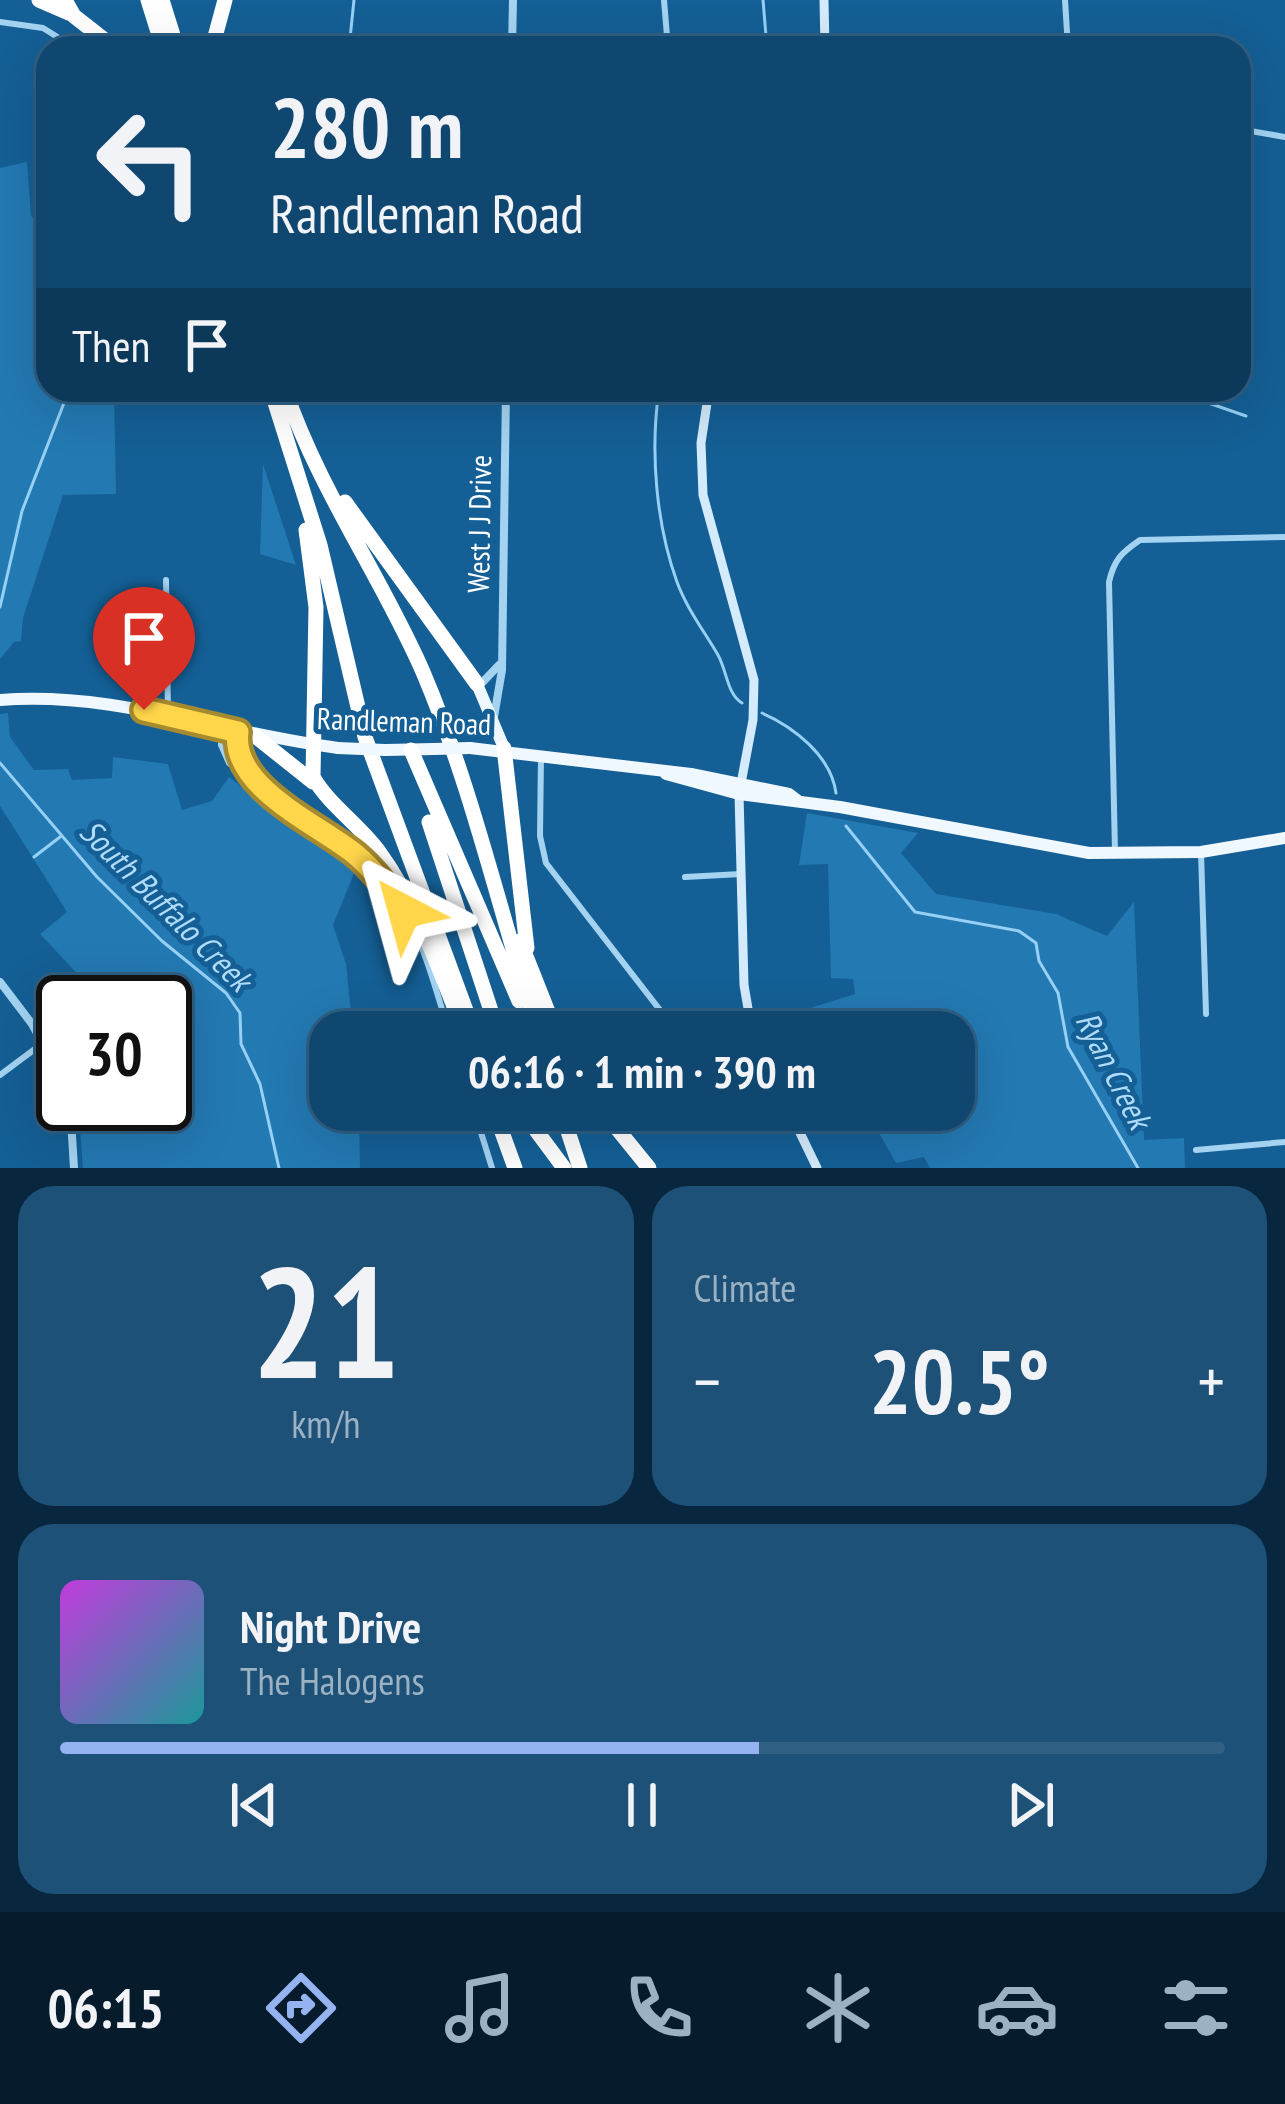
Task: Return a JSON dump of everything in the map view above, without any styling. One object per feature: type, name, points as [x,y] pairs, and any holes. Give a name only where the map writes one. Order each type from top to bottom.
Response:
[{"type":"highway","points":[[39,0],[74,16],[100,36]]},
{"type":"highway","points":[[64,0],[74,16]]},
{"type":"highway","points":[[148,0],[159,36]]},
{"type":"highway","points":[[162,0],[173,36]]},
{"type":"highway","points":[[215,36],[225,0]]},
{"type":"highway","points":[[275,402],[320,545],[364,737],[467,1011]]},
{"type":"highway","points":[[290,402],[320,473],[416,656],[456,764],[529,1011]]},
{"type":"highway","points":[[293,455],[316,607],[313,777],[319,788]]},
{"type":"highway","points":[[320,473],[332,482],[477,684]]},
{"type":"highway","points":[[247,734],[351,816],[394,873],[428,940],[456,1011]]},
{"type":"highway","points":[[501,748],[518,902],[536,986]]},
{"type":"highway","points":[[411,750],[490,1011]]},
{"type":"highway","points":[[411,750],[526,1011]]},
{"type":"highway","points":[[456,764],[468,783],[547,1011]]},
{"type":"highway","points":[[449,956],[474,1011]]},
{"type":"highway","points":[[503,1131],[516,1168]]},
{"type":"highway","points":[[535,1131],[564,1168]]},
{"type":"highway","points":[[568,1131],[577,1160]]},
{"type":"highway","points":[[619,1131],[649,1168]]},
{"type":"main road","points":[[824,0],[825,36]]},
{"type":"main road","points":[[708,402],[701,443],[706,511],[746,637],[754,680],[753,720],[740,789],[748,1011]]},
{"type":"main road","name":"West J J Drive","points":[[477,684],[494,717],[501,748]]},
{"type":"main road","name":"Randleman Road","points":[[0,700],[87,700],[338,748],[541,752],[787,802],[1115,855],[1201,852],[1285,838]]},
{"type":"main road","points":[[799,1131],[817,1168]]},
{"type":"street","points":[[512,36],[513,0]]},
{"type":"street","points":[[664,0],[667,36]]},
{"type":"street","points":[[1065,0],[1067,36]]},
{"type":"street","points":[[0,22],[35,26],[53,36]]},
{"type":"street","points":[[1251,131],[1285,137]]},
{"type":"street","name":"West J J Drive","points":[[494,717],[501,658],[506,402]]},
{"type":"street","points":[[1115,855],[1109,582],[1113,565],[1120,553],[1140,541],[1285,536]]},
{"type":"street","points":[[166,580],[168,716]]},
{"type":"street","points":[[501,658],[496,672],[477,684],[501,748]]},
{"type":"street","points":[[221,728],[226,758],[356,855],[387,887],[417,937],[442,1011]]},
{"type":"street","points":[[247,734],[236,751],[253,778]]},
{"type":"street","points":[[541,752],[540,836],[546,863],[661,1011]]},
{"type":"street","points":[[1201,852],[1206,1014]]},
{"type":"street","points":[[685,877],[741,874]]},
{"type":"street","points":[[0,982],[36,1033]]},
{"type":"street","points":[[0,1075],[36,1048]]},
{"type":"street","points":[[72,1131],[74,1168]]},
{"type":"street","points":[[481,1131],[492,1168]]},
{"type":"street","points":[[1196,1150],[1285,1142]]},
{"type":"shaded area","points":[[27,162],[31,216],[36,219],[36,402],[114,402],[116,494],[63,495],[23,618],[21,641],[14,642],[0,659],[0,168]]},
{"type":"shaded area","points":[[263,464],[296,565],[260,554]]},
{"type":"shaded area","points":[[8,713],[10,737],[34,770],[68,769],[72,780],[112,778],[113,757],[168,764],[182,810],[212,801],[229,777],[355,871],[333,925],[346,964],[351,1011],[309,1011],[309,1131],[359,1131],[360,1168],[83,1168],[80,1131],[192,1131],[192,975],[79,975],[40,934],[67,912],[0,806],[0,714]]},
{"type":"shaded area","points":[[807,813],[918,833],[901,853],[936,894],[1056,914],[1107,936],[1134,902],[1144,1140],[1184,1138],[1185,1168],[930,1168],[924,1157],[896,1163],[878,1131],[975,1131],[975,1011],[808,1011],[855,994],[853,979],[831,978],[828,864],[799,865]]},
{"type":"waterway","name":"South Buffalo Creek","points":[[350,36],[354,0]]},
{"type":"waterway","name":"Ryan Creek","points":[[763,0],[766,36]]},
{"type":"waterway","name":"South Buffalo Creek","points":[[0,607],[22,511],[64,402]]},
{"type":"waterway","name":"Ryan Creek","points":[[658,402],[657,487],[670,560],[686,601],[742,703]]},
{"type":"waterway","points":[[1206,402],[1246,416]]},
{"type":"waterway","name":"Ryan Creek","points":[[762,713],[809,744],[827,767],[836,793]]},
{"type":"waterway","name":"South Buffalo Creek","points":[[0,763],[97,877],[162,941],[226,993],[240,1013],[241,1044],[260,1084],[279,1168]]},
{"type":"waterway","name":"Ryan Creek","points":[[846,826],[915,912],[1019,931],[1036,943],[1039,961],[1058,993],[1068,1047],[1138,1168]]},
{"type":"waterway","points":[[34,857],[60,837]]},
{"type":"route","points":[[144,710],[238,732],[236,751],[253,778],[356,855],[404,911]]}]
